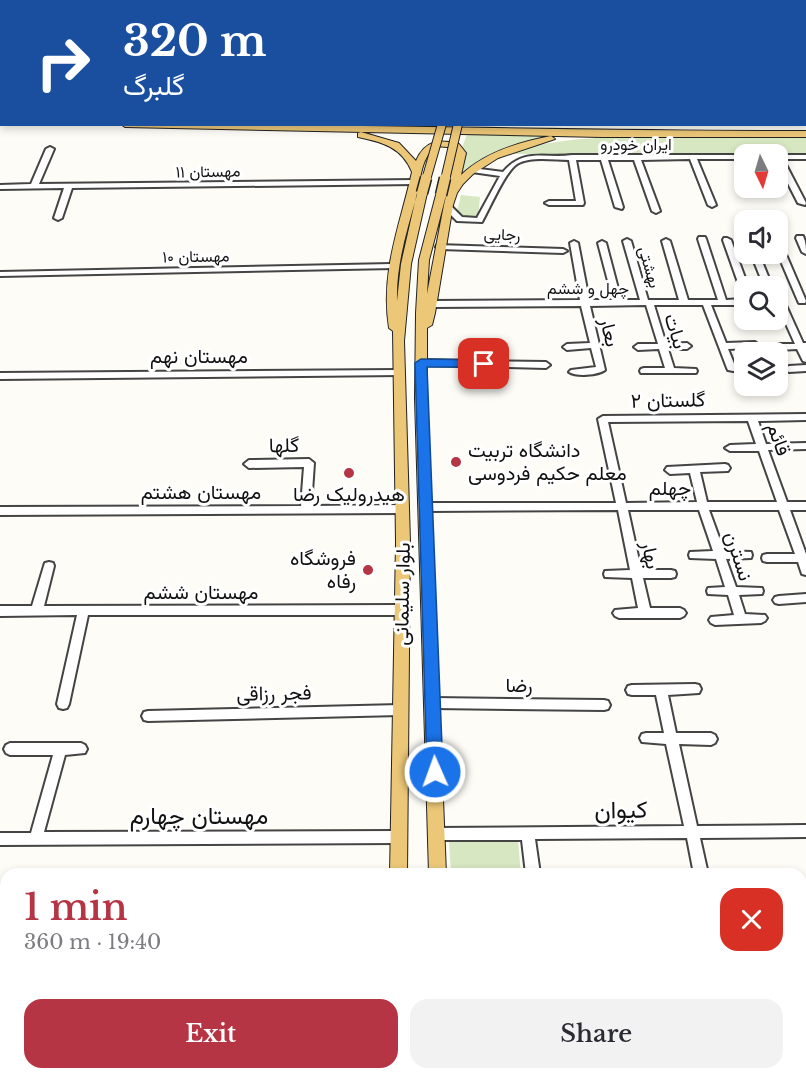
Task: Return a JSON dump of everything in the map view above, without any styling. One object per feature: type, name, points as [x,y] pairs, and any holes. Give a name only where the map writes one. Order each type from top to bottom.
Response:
[{"type":"main road","points":[[242,126],[602,134],[806,134]]},
{"type":"main road","name":"بلوار سلیمانی","points":[[398,868],[402,509],[398,341],[406,264],[422,194],[441,126]]},
{"type":"main road","points":[[422,342],[424,261],[458,126]]},
{"type":"main road","points":[[300,127],[379,138],[404,149],[414,160],[416,177]]},
{"type":"main road","points":[[452,193],[475,170],[504,152],[526,144],[602,134]]},
{"type":"main road","points":[[398,341],[390,309],[392,266],[416,177],[424,152],[429,146],[440,144],[456,146],[461,153],[440,247],[432,304],[422,342]]},
{"type":"main road","name":"بلوار سلیمانی","points":[[422,342],[438,868]]},
{"type":"street","points":[[34,187],[50,149]]},
{"type":"street","points":[[549,203],[580,203],[572,157]]},
{"type":"street","points":[[604,157],[619,207]]},
{"type":"street","points":[[637,157],[656,211]]},
{"type":"street","points":[[693,157],[712,205]]},
{"type":"street","name":"ایران خودرو","points":[[505,174],[514,163],[528,158],[734,157]]},
{"type":"street","points":[[788,157],[806,157]]},
{"type":"street","points":[[448,208],[460,219],[479,220],[505,174],[475,170]]},
{"type":"street","points":[[788,176],[802,203]]},
{"type":"street","name":"مهستان ۱۱","points":[[0,187],[416,177]]},
{"type":"street","points":[[58,218],[69,186]]},
{"type":"street","points":[[800,238],[806,252]]},
{"type":"street","points":[[702,240],[723,302]]},
{"type":"street","points":[[727,240],[740,276]]},
{"type":"street","name":"بهشتی","points":[[627,241],[647,302]]},
{"type":"street","points":[[666,241],[684,302]]},
{"type":"street","name":"بعار","points":[[574,243],[601,370],[574,372]]},
{"type":"street","points":[[602,243],[618,303]]},
{"type":"street","name":"رجایی","points":[[440,247],[563,251]]},
{"type":"street","points":[[787,264],[804,301],[788,301]]},
{"type":"street","name":"مهستان ۱۰","points":[[0,274],[392,266]]},
{"type":"street","name":"بیات","points":[[647,302],[670,370]]},
{"type":"street","points":[[706,302],[731,368],[734,369]]},
{"type":"street","name":"چهل و ششم","points":[[432,304],[734,302]]},
{"type":"street","points":[[788,318],[803,346],[806,359]]},
{"type":"street","points":[[567,347],[594,345]]},
{"type":"street","points":[[638,347],[687,346]]},
{"type":"street","points":[[722,346],[734,346]]},
{"type":"street","points":[[421,363],[546,364]]},
{"type":"street","points":[[789,369],[806,368]]},
{"type":"street","points":[[644,371],[693,371]]},
{"type":"street","name":"مهستان نهم","points":[[0,376],[398,373]]},
{"type":"street","name":"گلستان ۲","points":[[603,419],[806,417]]},
{"type":"street","name":"قائم","points":[[752,418],[804,558],[806,571]]},
{"type":"street","name":"بهار","points":[[603,419],[645,613]]},
{"type":"street","points":[[730,448],[806,446]]},
{"type":"street","name":"گلها","points":[[249,464],[309,463],[306,509]]},
{"type":"street","points":[[670,470],[724,468]]},
{"type":"street","points":[[694,470],[704,506]]},
{"type":"street","name":"نسترن","points":[[704,506],[741,618]]},
{"type":"street","name":"چهلم","points":[[427,507],[806,506]]},
{"type":"street","name":"مهستان هشتم","points":[[0,511],[402,509]]},
{"type":"street","points":[[694,555],[747,555]]},
{"type":"street","points":[[767,558],[804,558]]},
{"type":"street","points":[[37,610],[49,566]]},
{"type":"street","points":[[609,574],[671,574]]},
{"type":"street","points":[[712,591],[758,591]]},
{"type":"street","points":[[779,600],[806,598]]},
{"type":"street","name":"مهستان ششم","points":[[0,610],[402,610]]},
{"type":"street","points":[[63,704],[84,610]]},
{"type":"street","points":[[619,613],[680,613]]},
{"type":"street","points":[[715,620],[761,618]]},
{"type":"street","points":[[632,690],[695,689]]},
{"type":"street","points":[[661,691],[700,868]]},
{"type":"street","name":"رضا","points":[[433,704],[604,705]]},
{"type":"street","name":"فجر رزاقی","points":[[148,716],[400,710]]},
{"type":"street","points":[[646,738],[711,739]]},
{"type":"street","points":[[10,749],[81,749]]},
{"type":"street","points":[[36,839],[60,750]]},
{"type":"street","name":"کیوان","points":[[437,834],[806,831]]},
{"type":"street","points":[[528,833],[531,868]]},
{"type":"street","name":"مهستان چهارم","points":[[0,839],[398,837]]},
{"type":"green space","points":[[467,134],[549,136],[501,149],[479,160],[459,175],[462,148]]},
{"type":"green space","points":[[638,137],[806,138],[806,154],[788,154],[788,144],[734,144],[734,154],[505,154],[558,142]]},
{"type":"green space","points":[[461,195],[480,197],[478,217],[456,216]]},
{"type":"green space","points":[[449,841],[518,841],[520,868],[451,868]]},
{"type":"place","name":"دانشگاه تربیت معلم حکیم فردوسی","points":[[456,462]]},
{"type":"place","name":"هیدرولیک رضا","points":[[349,473]]},
{"type":"place","name":"فروشگاه رفاه","points":[[368,570]]},
{"type":"route","points":[[435,772],[421,363],[484,364]]}]
